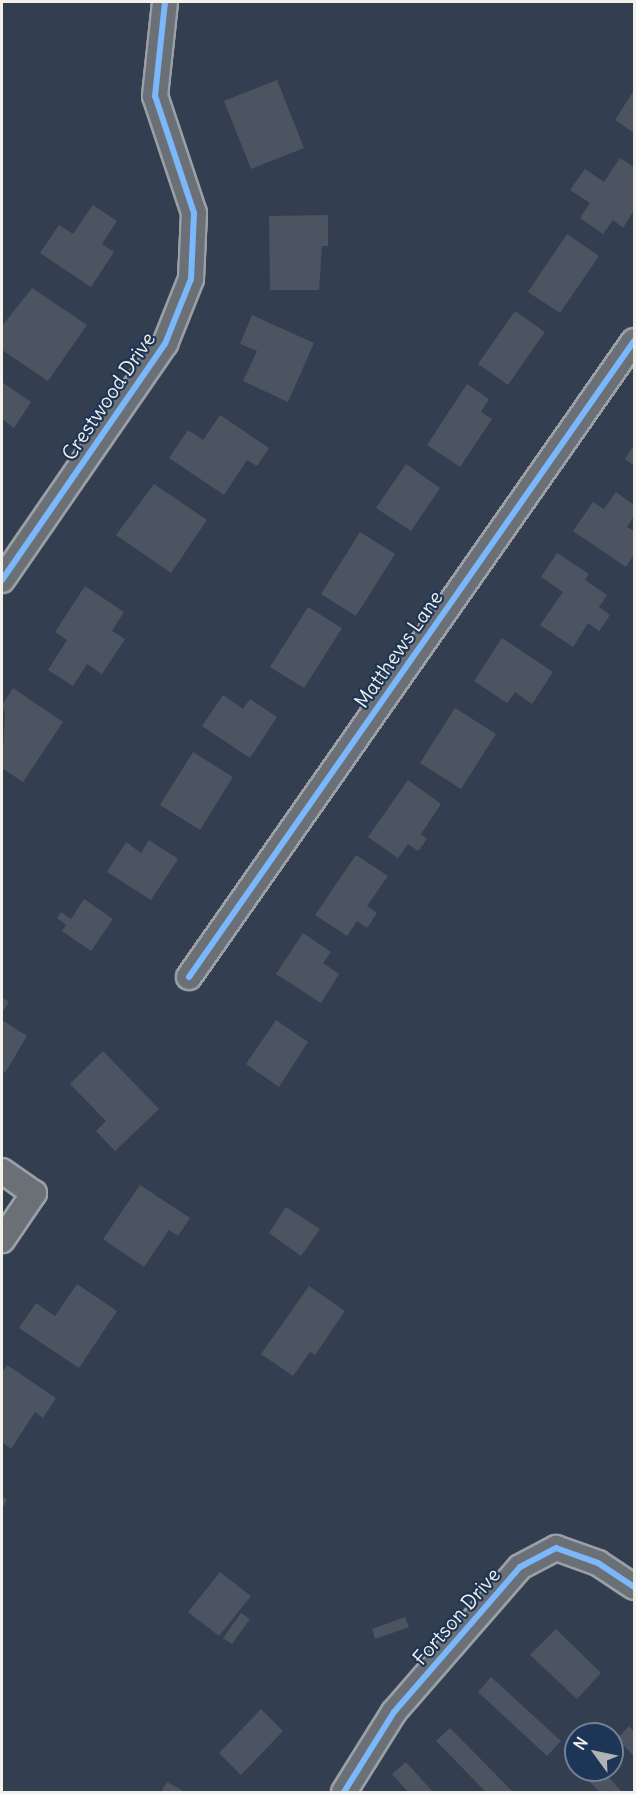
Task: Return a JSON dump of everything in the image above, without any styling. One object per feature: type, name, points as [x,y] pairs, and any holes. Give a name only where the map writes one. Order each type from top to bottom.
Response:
[{"type":"street","name":"Crestwood Drive","points":[[2,580],[165,344],[191,279],[194,213],[155,96],[165,2]]},
{"type":"street","name":"Matthews Lane","points":[[189,977],[634,341]]},
{"type":"street","points":[[2,1171],[34,1193],[2,1240]]},
{"type":"street","name":"Fortson Drive","points":[[344,1792],[394,1712],[520,1567],[556,1548],[598,1563],[634,1587]]},
{"type":"building","points":[[277,80],[304,148],[251,169],[224,101]]},
{"type":"building","points":[[634,90],[634,133],[615,120]]},
{"type":"building","points":[[620,158],[634,167],[634,210],[623,228],[613,220],[603,234],[580,218],[590,203],[570,190],[585,169],[604,182]]},
{"type":"building","points":[[93,205],[117,221],[102,244],[114,252],[91,287],[40,253],[59,225],[73,234]]},
{"type":"building","points":[[328,215],[328,246],[322,246],[319,290],[270,290],[269,216]]},
{"type":"building","points":[[567,234],[599,256],[560,313],[528,292]]},
{"type":"building","points":[[32,288],[87,325],[48,381],[2,350],[2,326]]},
{"type":"building","points":[[515,311],[545,332],[508,385],[478,364]]},
{"type":"building","points":[[252,315],[314,343],[288,402],[243,381],[257,351],[240,344]]},
{"type":"building","points":[[2,382],[31,402],[14,428],[2,419]]},
{"type":"building","points":[[467,384],[489,399],[481,412],[492,419],[460,467],[427,445]]},
{"type":"building","points":[[220,415],[269,448],[257,466],[247,460],[224,495],[169,458],[188,430],[203,440]]},
{"type":"building","points":[[634,445],[634,466],[625,459]]},
{"type":"building","points":[[406,464],[440,488],[411,531],[376,508]]},
{"type":"building","points":[[154,484],[207,520],[171,573],[116,535]]},
{"type":"building","points":[[616,492],[634,505],[634,516],[627,527],[634,531],[634,555],[626,567],[573,531],[593,502],[604,509]]},
{"type":"building","points":[[360,532],[395,554],[356,616],[321,594]]},
{"type":"building","points":[[557,553],[589,574],[585,580],[607,595],[599,607],[610,615],[599,631],[588,623],[573,647],[540,625],[563,592],[541,577]]},
{"type":"building","points":[[85,586],[124,612],[112,631],[125,639],[102,674],[87,664],[73,686],[48,670],[67,640],[55,632]]},
{"type":"building","points":[[308,607],[342,628],[304,688],[270,667]]},
{"type":"building","points":[[502,638],[553,672],[532,704],[515,692],[507,703],[474,681]]},
{"type":"building","points":[[13,688],[63,722],[23,782],[2,768],[5,713],[2,705]]},
{"type":"building","points":[[223,695],[243,709],[250,699],[277,717],[250,758],[202,726]]},
{"type":"building","points":[[455,708],[496,734],[461,789],[420,763]]},
{"type":"building","points":[[193,752],[233,777],[200,830],[160,805]]},
{"type":"building","points":[[408,780],[441,804],[421,834],[427,839],[418,851],[408,844],[398,858],[368,837]]},
{"type":"building","points":[[149,840],[178,859],[151,900],[107,872],[126,842],[141,853]]},
{"type":"building","points":[[356,855],[388,876],[367,906],[377,913],[367,928],[357,921],[347,936],[315,915]]},
{"type":"building","points":[[84,899],[113,919],[91,951],[62,931],[66,925],[57,918],[61,912],[71,919]]},
{"type":"building","points":[[303,933],[331,952],[323,963],[339,974],[321,1003],[276,974]]},
{"type":"building","points":[[2,997],[9,1002],[2,1013]]},
{"type":"building","points":[[2,1020],[27,1036],[5,1073],[2,1071]]},
{"type":"building","points":[[276,1020],[308,1042],[279,1087],[246,1064]]},
{"type":"building","points":[[103,1051],[159,1109],[115,1151],[96,1131],[106,1121],[70,1084]]},
{"type":"building","points":[[140,1185],[190,1218],[178,1236],[169,1230],[144,1267],[103,1239]]},
{"type":"building","points":[[286,1207],[320,1229],[301,1256],[269,1233]]},
{"type":"building","points":[[77,1284],[117,1311],[79,1368],[19,1328],[36,1303],[55,1316]]},
{"type":"building","points":[[309,1286],[345,1311],[315,1355],[310,1352],[293,1376],[261,1354]]},
{"type":"building","points":[[7,1365],[56,1398],[43,1418],[35,1412],[11,1449],[2,1442],[2,1373]]},
{"type":"building","points":[[2,1496],[7,1500],[2,1509]]},
{"type":"building","points":[[220,1572],[251,1596],[219,1636],[188,1612]]},
{"type":"building","points":[[241,1613],[250,1619],[232,1644],[223,1638]]},
{"type":"building","points":[[405,1617],[409,1627],[375,1639],[372,1629]]},
{"type":"building","points":[[556,1629],[601,1673],[577,1699],[530,1655]]},
{"type":"building","points":[[491,1677],[561,1741],[547,1756],[478,1692]]},
{"type":"building","points":[[261,1709],[283,1731],[241,1775],[219,1753]]},
{"type":"building","points":[[629,1726],[634,1732],[634,1756],[624,1746],[624,1731]]},
{"type":"building","points":[[450,1728],[513,1792],[486,1792],[436,1741]]},
{"type":"building","points":[[406,1762],[433,1792],[408,1792],[392,1774]]},
{"type":"building","points":[[167,1782],[185,1792],[161,1792]]},
{"type":"building","points":[[590,1782],[613,1782],[622,1792],[599,1792]]},
{"type":"cycle path","points":[[2,580],[165,344],[191,279],[194,213],[155,96],[165,2]]},
{"type":"cycle path","points":[[189,977],[634,341]]},
{"type":"cycle path","points":[[344,1792],[394,1712],[520,1567],[556,1548],[598,1563],[634,1587]]}]
